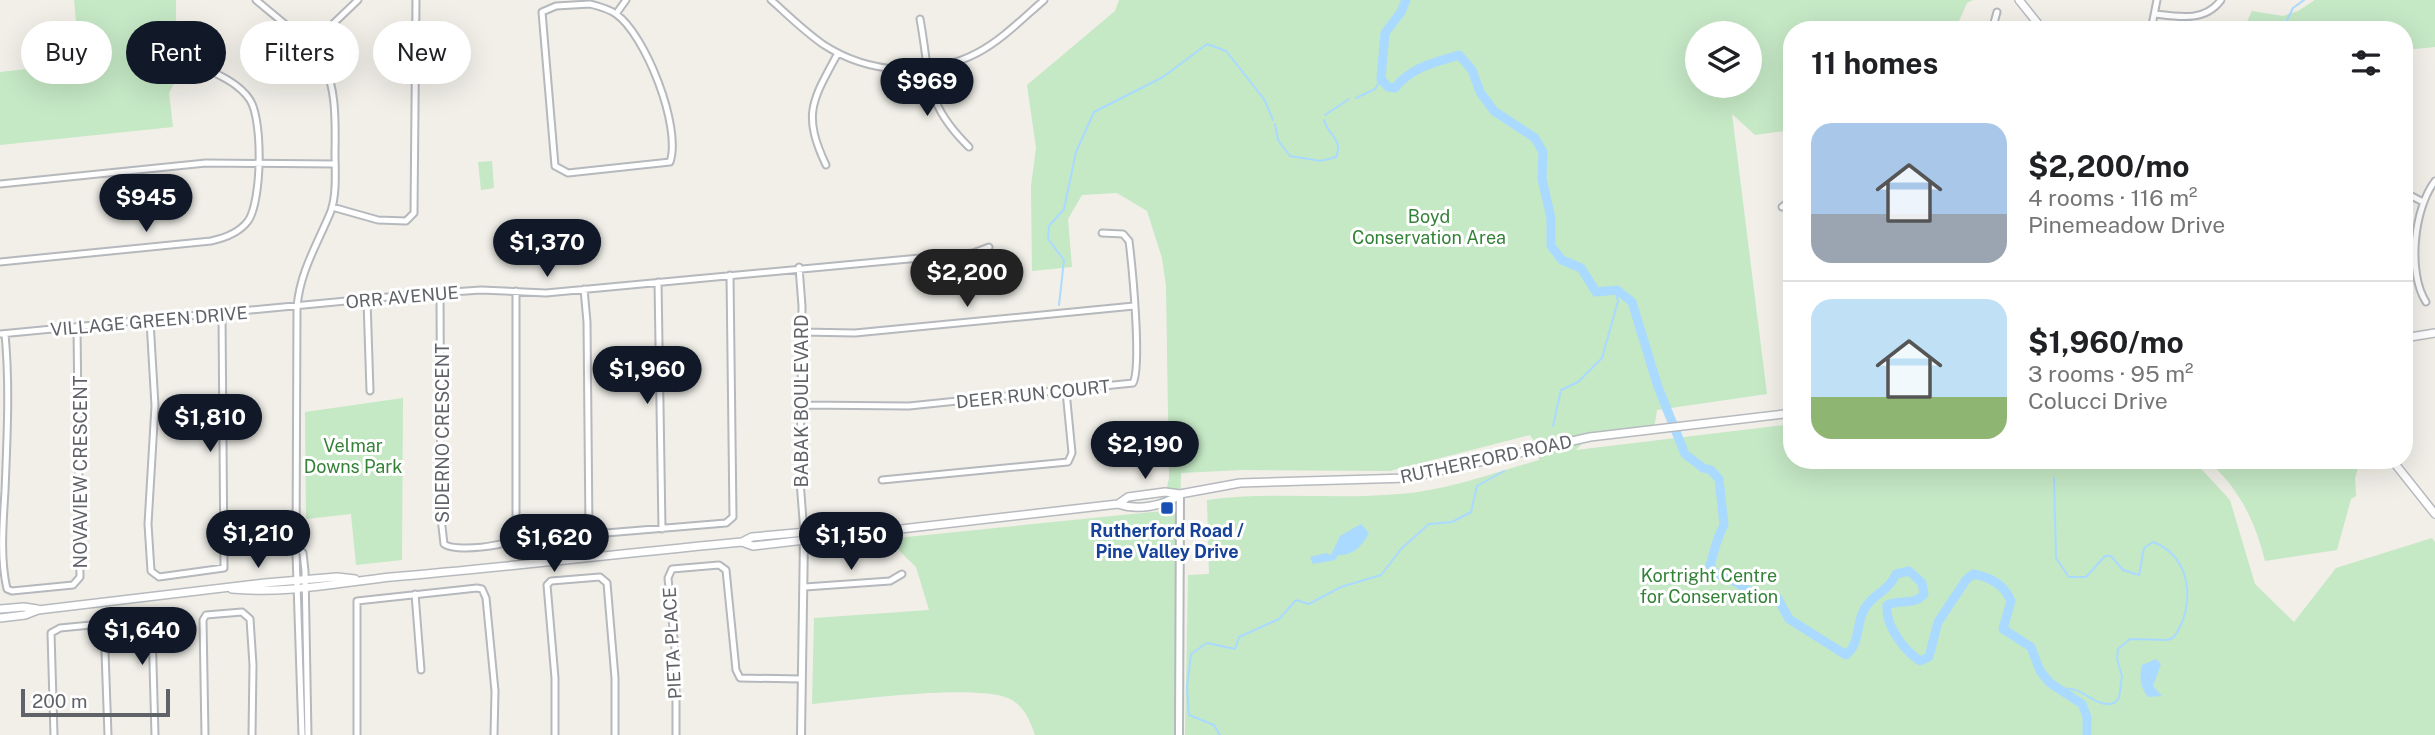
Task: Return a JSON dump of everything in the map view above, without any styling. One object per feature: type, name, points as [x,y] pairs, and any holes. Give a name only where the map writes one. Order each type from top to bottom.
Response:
[{"type":"main road","points":[[2019,0],[2036,21]]},
{"type":"main road","points":[[2413,337],[2435,333]]},
{"type":"main road","name":"RUTHERFORD ROAD","points":[[0,618],[25,615],[38,610],[232,589],[363,580],[742,542],[752,546],[804,536],[860,533],[1118,504],[1131,508],[1167,502],[1180,495],[1240,483],[1408,478],[1590,437],[1783,414]]},
{"type":"main road","points":[[2400,469],[2434,510]]},
{"type":"main road","name":"RUTHERFORD ROAD","points":[[0,609],[24,607],[38,610]]},
{"type":"street","points":[[256,0],[281,21]]},
{"type":"street","points":[[336,21],[358,0]]},
{"type":"street","points":[[332,207],[388,222],[406,221],[414,213],[416,0]]},
{"type":"street","points":[[616,14],[626,0]]},
{"type":"street","points":[[771,0],[814,37],[838,53],[882,68],[928,68],[977,53],[1044,0]]},
{"type":"street","points":[[2153,21],[2157,0]]},
{"type":"street","points":[[2155,14],[2192,18],[2208,13],[2221,0]]},
{"type":"street","points":[[590,4],[616,14],[628,27],[663,89],[672,157],[666,164],[562,173],[555,166],[542,12],[556,6],[590,4]]},
{"type":"street","points":[[1994,21],[1997,12]]},
{"type":"street","points":[[920,19],[931,94],[938,112],[969,147]]},
{"type":"street","points":[[826,165],[815,141],[812,111],[838,53]]},
{"type":"street","points":[[0,262],[224,238],[237,232],[252,213],[257,197],[257,120],[249,99],[226,80]]},
{"type":"street","points":[[302,735],[303,553],[298,547],[297,307],[301,278],[332,207],[335,164],[333,84]]},
{"type":"street","points":[[0,184],[206,163],[335,164]]},
{"type":"street","points":[[2426,302],[2421,295],[2416,226],[2423,202],[2435,181]]},
{"type":"street","points":[[2413,197],[2423,202]]},
{"type":"street","name":"DEER RUN COURT","points":[[801,405],[909,406],[1133,383],[1136,374],[1134,306],[1127,236],[1102,233]]},
{"type":"street","name":"ORR AVENUE","points":[[297,307],[440,293],[584,289],[973,253],[989,247]]},
{"type":"street","name":"BABAK BOULEVARD","points":[[799,267],[802,332],[800,481],[804,536]]},
{"type":"street","points":[[584,289],[587,322],[589,530],[599,535],[726,523],[733,517],[730,275]]},
{"type":"street","points":[[658,282],[662,529]]},
{"type":"street","name":"SIDERNO CRESCENT","points":[[440,293],[441,518],[444,544],[453,548],[509,543],[516,536],[516,291]]},
{"type":"street","points":[[367,300],[370,391]]},
{"type":"street","points":[[802,332],[855,333],[1134,306]]},
{"type":"street","name":"VILLAGE GREEN DRIVE","points":[[2,334],[297,307]]},
{"type":"street","points":[[150,321],[155,406],[148,546],[151,571],[159,577],[224,568],[222,314]]},
{"type":"street","name":"NOVAVIEW CRESCENT","points":[[2,334],[10,383],[2,550],[5,582],[7,589],[12,591],[73,585],[80,577],[78,328]]},
{"type":"street","points":[[882,480],[1068,461],[1072,453],[1066,391]]},
{"type":"street","points":[[1179,735],[1180,495]]},
{"type":"street","points":[[801,735],[804,536]]},
{"type":"street","name":"PIETA PLACE","points":[[676,735],[676,659],[668,578],[672,569],[719,565],[726,570],[736,670],[740,678],[801,679]]},
{"type":"street","points":[[805,587],[890,581],[902,574]]},
{"type":"street","points":[[555,735],[555,678],[547,585],[551,581],[600,577],[607,583],[615,678],[615,735]]},
{"type":"street","points":[[301,584],[309,735]]},
{"type":"street","points":[[357,735],[356,604],[361,599],[477,588],[485,592],[495,691],[494,735]]},
{"type":"street","points":[[415,594],[421,670]]},
{"type":"street","points":[[205,735],[203,620],[206,615],[242,612],[250,619],[252,735]]},
{"type":"street","points":[[54,735],[51,632],[60,628],[142,620],[151,623],[155,662],[155,735]]},
{"type":"street","points":[[104,624],[108,735]]},
{"type":"green space","points":[[74,0],[176,0],[176,21],[126,21],[126,84],[174,84],[169,93],[173,127],[0,145],[0,72],[21,70],[21,84],[112,84],[112,21],[76,21]]},
{"type":"green space","points":[[1119,0],[1973,0],[1967,3],[1959,21],[1783,21],[1783,131],[1755,135],[1732,114],[1767,394],[1657,410],[1655,423],[1647,431],[1608,430],[1584,442],[1576,450],[1783,425],[1783,469],[2201,469],[2230,500],[2255,584],[2294,622],[2336,568],[2432,538],[2435,542],[2435,735],[1185,735],[1188,575],[1209,574],[1207,500],[1255,496],[1375,496],[1434,489],[1539,460],[1540,442],[1534,441],[1530,435],[1390,471],[1242,470],[1181,473],[1174,735],[1035,735],[1024,711],[1017,703],[997,695],[974,692],[885,696],[812,704],[814,618],[929,610],[916,567],[887,539],[1162,511],[1169,478],[1166,286],[1162,258],[1147,211],[1117,193],[1082,195],[1068,219],[1072,267],[1032,271],[1031,186],[1036,148],[1027,85],[1115,11]]},
{"type":"green space","points":[[2315,0],[2435,0],[2435,47],[2413,49],[2413,21],[2247,21],[2252,11],[2283,16],[2298,11]]},
{"type":"green space","points":[[492,161],[494,188],[481,190],[478,162]]},
{"type":"green space","name":"Velmar Downs Park","points":[[403,398],[402,560],[356,565],[351,514],[306,519],[305,412]]},
{"type":"green space","points":[[2358,469],[2355,478],[2356,496],[2351,499],[2337,550],[2265,561],[2244,505],[2218,470]]},
{"type":"water","points":[[1361,524],[1369,533],[1357,549],[1338,555],[1335,560],[1313,564],[1310,557],[1326,553],[1331,555],[1340,536]]},
{"type":"water","points":[[2156,659],[2161,664],[2153,686],[2162,696],[2148,697],[2141,682],[2142,665]]},
{"type":"waterway","points":[[1406,0],[1401,12],[1385,33],[1381,79],[1388,87],[1395,88],[1416,70],[1459,55],[1472,70],[1480,92],[1494,111],[1535,138],[1543,152],[1542,179],[1551,218],[1551,246],[1562,260],[1581,268],[1596,292],[1617,290],[1632,302],[1658,387],[1685,454],[1703,468],[1711,470],[1719,479],[1724,525],[1710,565],[1714,573],[1736,582],[1756,596],[1777,597],[1789,619],[1846,655],[1854,645],[1862,614],[1868,603],[1890,584],[1896,574],[1909,571],[1922,583],[1924,594],[1916,600],[1887,605],[1887,613],[1897,637],[1920,661],[1929,657],[1938,622],[1966,580],[1973,574],[1991,579],[2004,590],[2011,601],[2003,629],[2031,647],[2040,671],[2050,683],[2082,704],[2087,717],[2087,735]]},
{"type":"waterway","points":[[2286,21],[2293,8],[2304,0]]},
{"type":"waterway","points":[[1059,305],[1064,260],[1048,239],[1049,226],[1064,209],[1076,152],[1094,112],[1163,77],[1207,44],[1226,51],[1264,99],[1273,120]]},
{"type":"waterway","points":[[1356,98],[1375,89],[1381,79]]},
{"type":"waterway","points":[[1325,115],[1349,99]]},
{"type":"waterway","points":[[1275,124],[1278,140],[1290,156],[1321,161],[1336,157],[1338,151],[1337,142],[1324,120]]},
{"type":"waterway","points":[[1553,426],[1561,390],[1578,382],[1602,358],[1618,301],[1615,291]]},
{"type":"waterway","points":[[1220,735],[1214,725],[1189,715],[1187,687],[1191,654],[1207,643],[1235,649],[1239,637],[1279,619],[1296,600],[1309,604],[1341,587],[1381,575],[1402,548],[1429,524],[1452,522],[1471,512],[1477,486],[1504,471]]},
{"type":"waterway","points":[[2054,478],[2056,558],[2069,577],[2086,577],[2105,556],[2111,556],[2123,570],[2139,575],[2144,548],[2153,542],[2176,558],[2183,570],[2187,597],[2181,625],[2174,637],[2168,640],[2130,639],[2118,649],[2117,659],[2122,676],[2119,698],[2114,703],[2101,703],[2078,691],[2064,689]]},
{"type":"place","name":"Rutherford Road / Pine Valley Drive","points":[[1167,508]]},
{"type":"park label","name":"Boyd Conservation Area","points":[[1429,226]]},
{"type":"park label","name":"Kortright Centre for Conservation","points":[[1709,585]]}]
